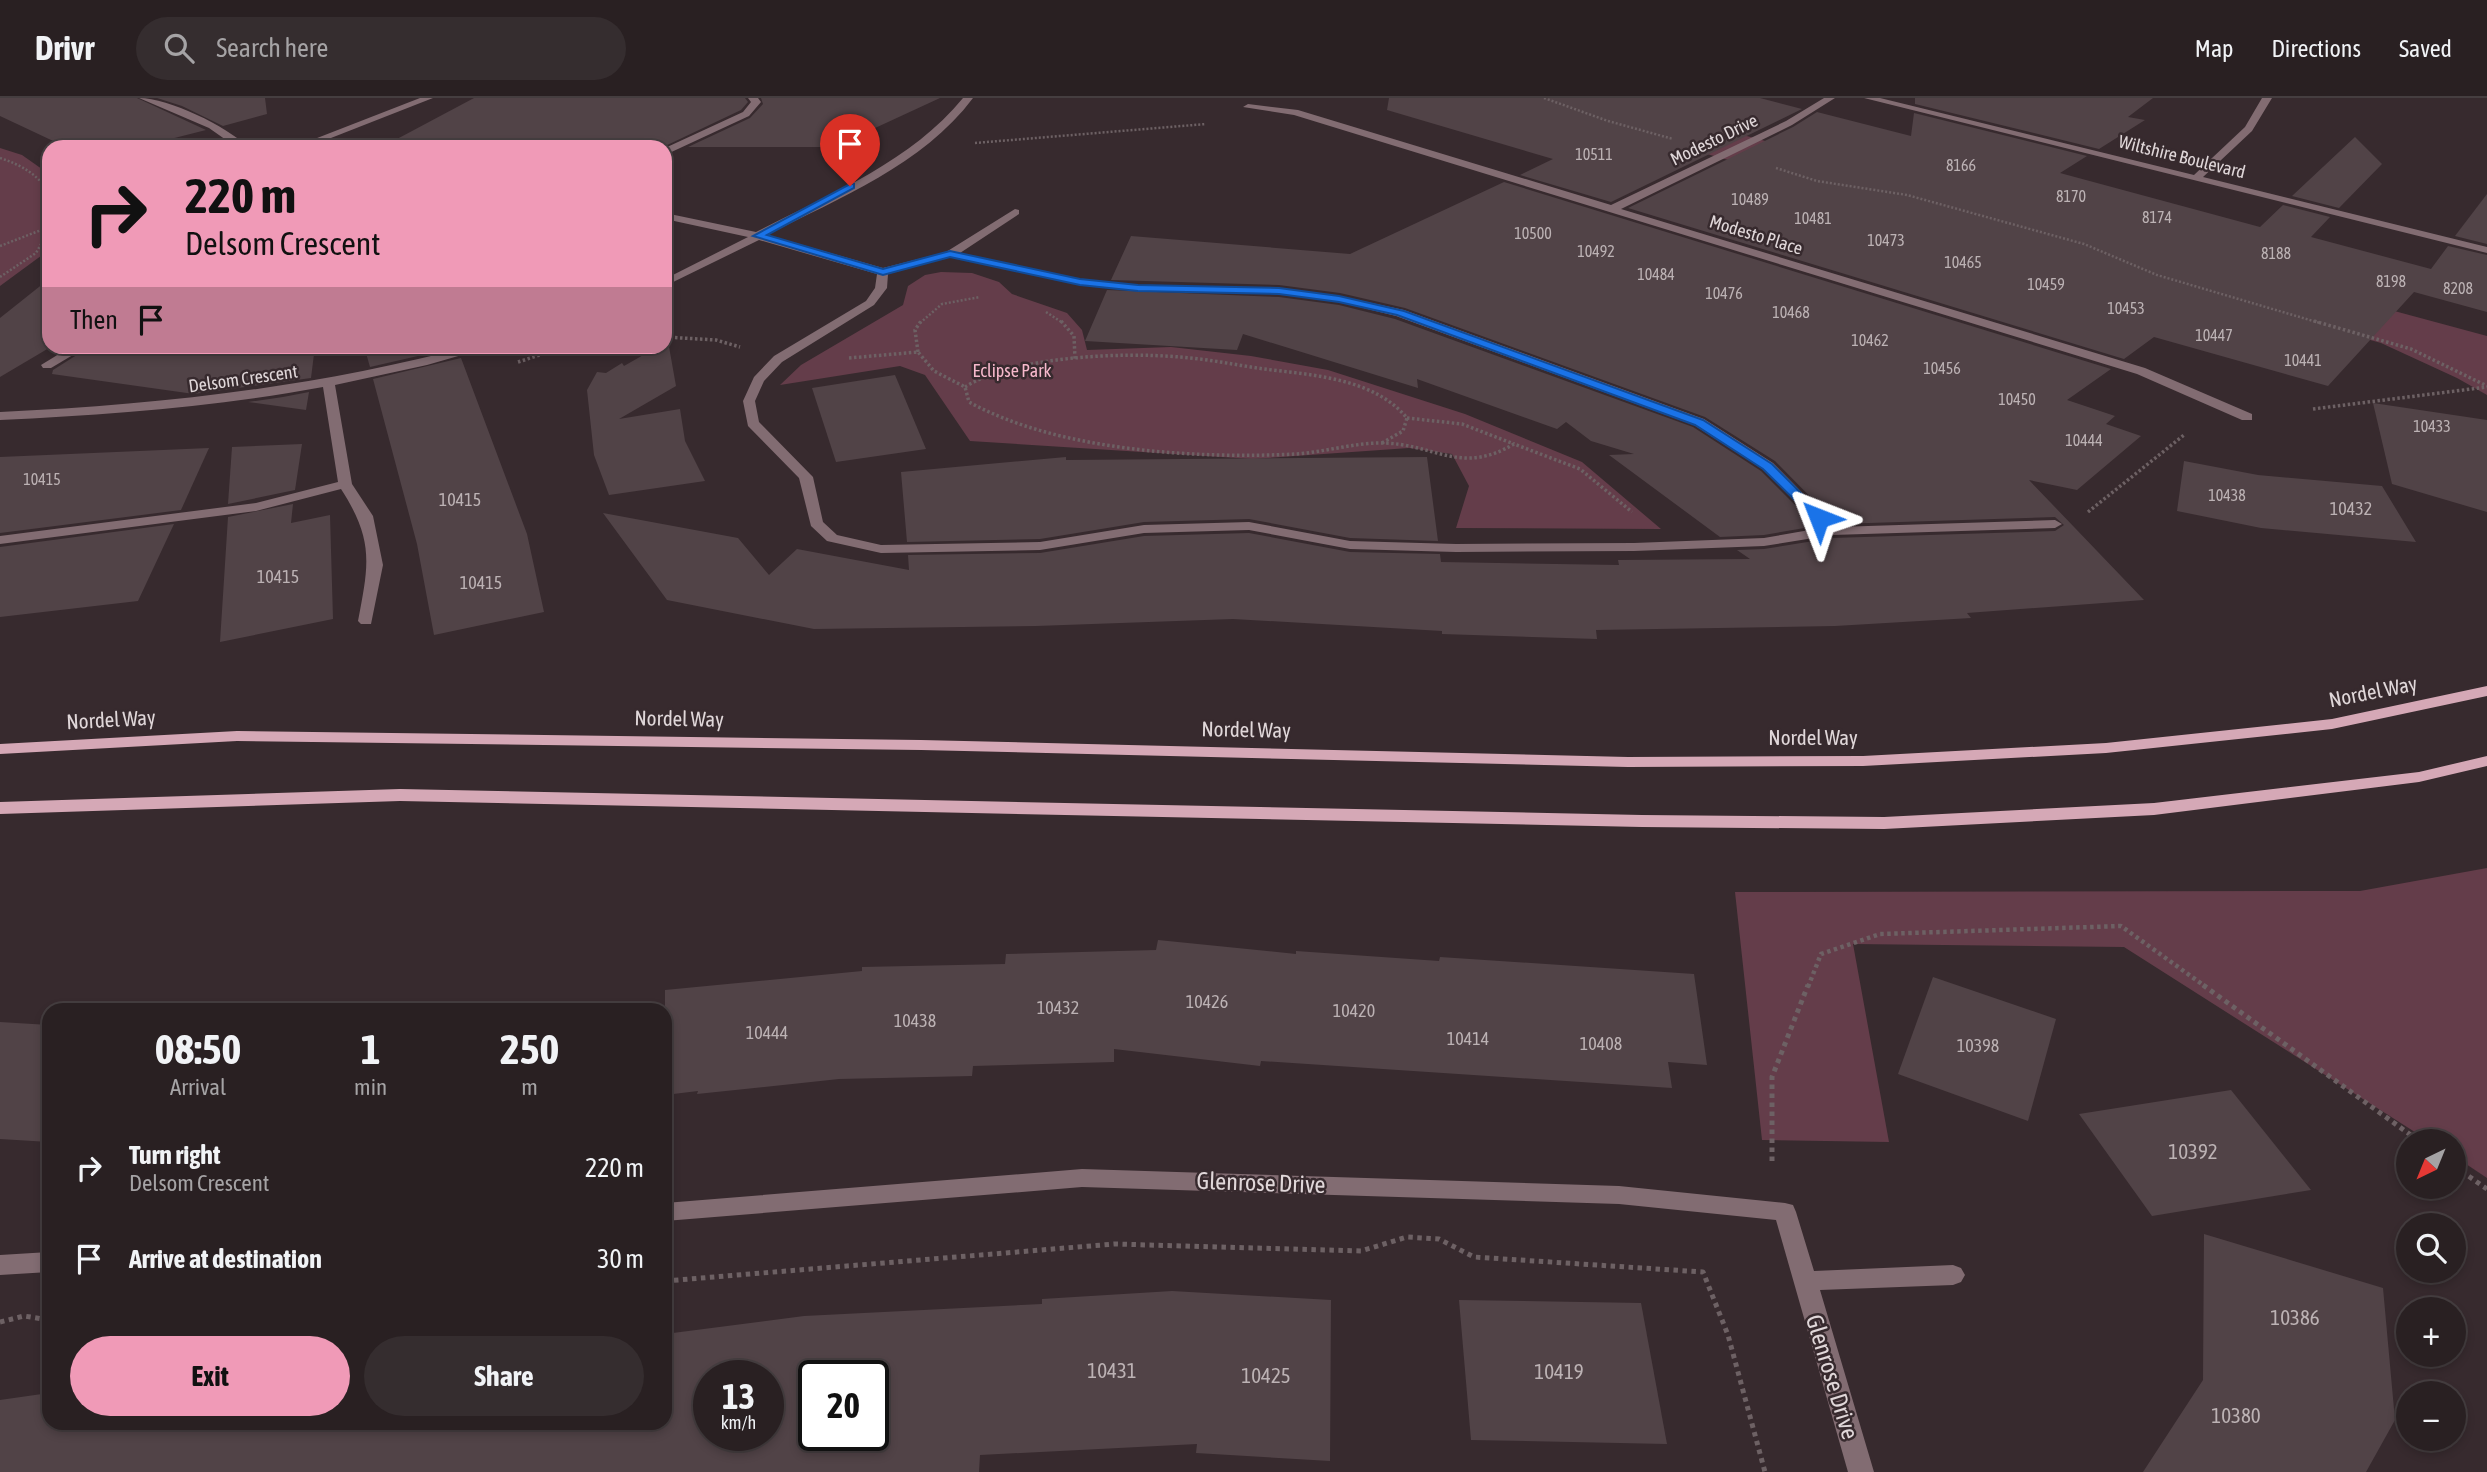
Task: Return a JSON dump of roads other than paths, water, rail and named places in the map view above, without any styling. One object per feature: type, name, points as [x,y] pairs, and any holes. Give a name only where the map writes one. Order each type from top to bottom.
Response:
[{"type":"main road","name":"Nordel Way","points":[[0,749],[237,736],[948,746],[1628,762],[1863,761],[2106,748],[2332,724],[2487,691]]},
{"type":"main road","points":[[0,808],[400,795],[1614,821],[1884,823],[2154,809],[2419,777],[2487,761]]},
{"type":"street","points":[[144,98],[212,126],[233,140]]},
{"type":"street","points":[[317,140],[428,98]]},
{"type":"street","points":[[672,149],[746,114],[756,102],[753,98]]},
{"type":"street","points":[[672,279],[758,236],[911,151],[944,126],[968,98]]},
{"type":"street","name":"Modesto Drive","points":[[1612,209],[1789,123],[1830,98]]},
{"type":"street","name":"Wiltshire Boulevard","points":[[1869,98],[2487,250]]},
{"type":"street","points":[[2196,178],[2249,129],[2267,98]]},
{"type":"street","name":"Modesto Place","points":[[1248,107],[1295,112],[2141,371],[2247,418]]},
{"type":"street","points":[[672,218],[758,236],[883,272],[950,254],[1015,212]]},
{"type":"street","points":[[950,254],[1080,282],[1138,288],[1279,291],[1339,299],[1400,313],[1699,422],[1768,467],[1832,531]]},
{"type":"street","points":[[883,272],[881,288],[870,303],[778,359],[758,380],[749,401],[753,423],[806,477],[816,523],[832,538],[881,549],[1040,546],[1144,529],[1249,526],[1350,545],[1457,548],[1764,542],[1832,531],[2055,524]]},
{"type":"street","points":[[47,365],[67,354]]},
{"type":"street","name":"Delsom Crescent","points":[[0,416],[233,400],[328,385],[454,354]]},
{"type":"street","points":[[328,385],[345,484],[366,516],[376,565],[366,621]]},
{"type":"street","points":[[0,540],[256,507],[345,484]]},
{"type":"street","name":"Glenrose Drive","points":[[672,1211],[1082,1178],[1619,1195],[1785,1212],[1861,1472]]},
{"type":"street","points":[[0,1265],[42,1262]]},
{"type":"street","name":"Glenrose Drive","points":[[1804,1281],[1953,1275]]},
{"type":"park label","name":"Eclipse Park","points":[[1012,371]]}]
